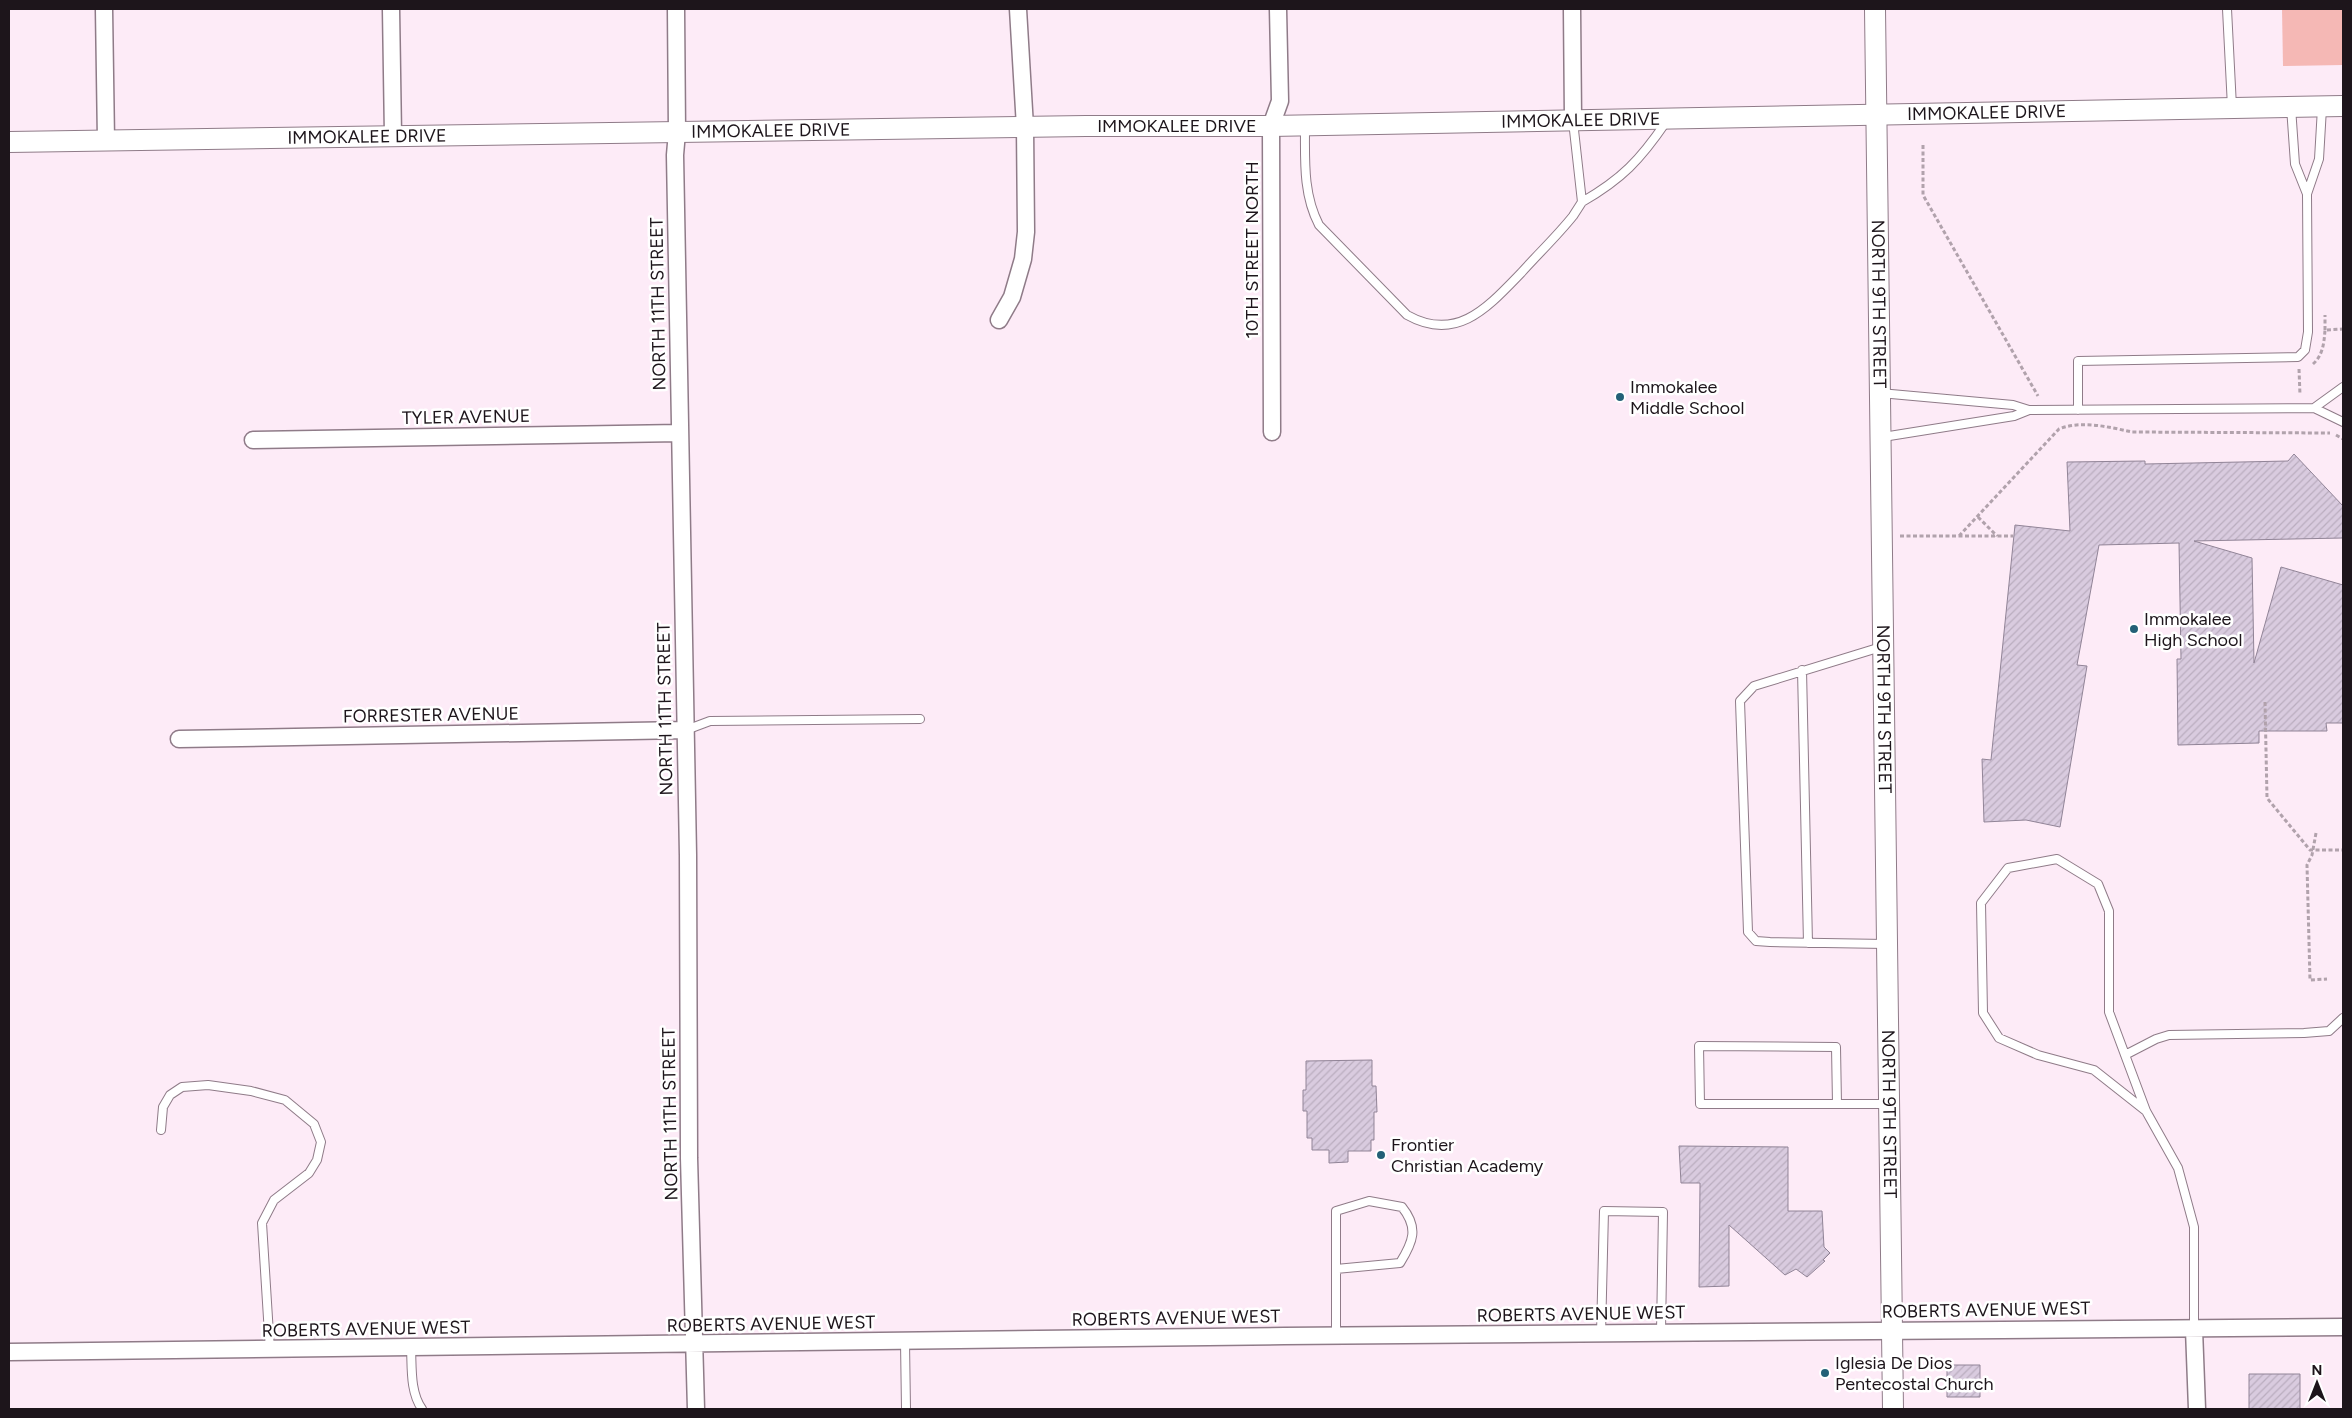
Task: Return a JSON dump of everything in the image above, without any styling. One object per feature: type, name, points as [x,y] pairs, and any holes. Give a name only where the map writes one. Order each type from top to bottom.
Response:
[{"type":"street","points":[[104,9],[106,141]]},
{"type":"street","points":[[391,9],[393,136]]},
{"type":"street","name":"NORTH 11TH STREET","points":[[676,9],[676,155],[690,1167],[696,1409]]},
{"type":"street","points":[[999,320],[1012,297],[1023,259],[1026,232],[1025,127],[1018,9]]},
{"type":"street","name":"10TH STREET NORTH","points":[[1272,432],[1271,126],[1280,101],[1278,9]]},
{"type":"street","points":[[1572,9],[1573,119]]},
{"type":"street","name":"NORTH 9TH STREET","points":[[1875,9],[1893,1409]]},
{"type":"street","name":"IMMOKALEE DRIVE","points":[[9,142],[1025,127],[1271,126],[2343,106]]},
{"type":"street","name":"TYLER AVENUE","points":[[253,440],[680,433]]},
{"type":"street","name":"FORRESTER AVENUE","points":[[179,739],[685,730]]},
{"type":"street","name":"ROBERTS AVENUE WEST","points":[[9,1352],[1661,1332],[1892,1332],[2343,1327]]},
{"type":"street","points":[[2194,1328],[2197,1409]]},
{"type":"lane","points":[[2227,9],[2232,108]]},
{"type":"lane","points":[[2078,410],[2078,361],[2298,357],[2305,350],[2308,332],[2307,194],[2319,159],[2322,106]]},
{"type":"lane","points":[[2291,107],[2295,164],[2307,194]]},
{"type":"lane","points":[[1305,125],[1308,193],[1311,210],[1319,225],[1407,314],[1421,322],[1436,326],[1468,320],[1486,307],[1560,232],[1582,202],[1609,186],[1624,173],[1648,148],[1668,118]]},
{"type":"lane","points":[[1573,119],[1582,202]]},
{"type":"lane","points":[[2314,408],[2343,387]]},
{"type":"lane","points":[[1880,393],[2013,405],[2029,410],[2314,408],[2343,422]]},
{"type":"lane","points":[[1881,437],[2014,416],[2029,410]]},
{"type":"lane","points":[[1883,646],[1754,686],[1740,701],[1748,932],[1756,941],[1886,944]]},
{"type":"lane","points":[[1802,670],[1808,943]]},
{"type":"lane","points":[[685,730],[710,722],[920,719]]},
{"type":"lane","points":[[2146,1111],[2094,1070],[2038,1055],[2000,1038],[1983,1013],[1981,903],[2008,868],[2057,860],[2098,884],[2110,911],[2110,1012],[2146,1111],[2178,1168],[2194,1227],[2194,1328]]},
{"type":"lane","points":[[2125,1055],[2156,1039],[2169,1035],[2329,1031],[2343,1018]]},
{"type":"lane","points":[[1837,1104],[1836,1047],[1699,1046],[1700,1104],[1837,1104],[1888,1104]]},
{"type":"lane","points":[[161,1130],[163,1107],[170,1095],[182,1087],[208,1085],[251,1091],[285,1100],[314,1124],[321,1142],[317,1160],[309,1173],[274,1200],[262,1222],[270,1350]]},
{"type":"lane","points":[[1336,1269],[1400,1263],[1412,1245],[1411,1219],[1402,1207],[1370,1201],[1336,1211],[1336,1269],[1336,1336]]},
{"type":"lane","points":[[1601,1334],[1604,1211],[1663,1212],[1661,1332]]},
{"type":"lane","points":[[905,1342],[906,1409]]},
{"type":"lane","points":[[411,1348],[412,1381],[418,1404],[422,1409]]},
{"type":"path","points":[[1923,145],[1923,195],[2039,398]]},
{"type":"path","points":[[2325,314],[2325,330]]},
{"type":"path","points":[[1959,536],[2059,429],[2067,426],[2105,426],[2132,432],[2318,431],[2332,433],[2343,439]]},
{"type":"path","points":[[1978,517],[1997,536]]},
{"type":"path","points":[[1892,536],[2014,536]]},
{"type":"path","points":[[2265,702],[2267,798],[2310,850],[2343,850]]},
{"type":"path","points":[[2316,833],[2314,850],[2307,865],[2310,980],[2327,979]]},
{"type":"shaded area","points":[[2282,9],[2343,9],[2343,65],[2283,66]]},
{"type":"building","points":[[2294,454],[2343,506],[2343,538],[2194,541],[2252,558],[2254,663],[2281,567],[2343,585],[2343,723],[2326,723],[2327,731],[2259,731],[2259,743],[2178,745],[2177,659],[2181,659],[2179,543],[2099,545],[2077,665],[2087,666],[2060,827],[2026,820],[1984,822],[1982,759],[1991,760],[2015,525],[2070,531],[2067,462],[2145,461],[2145,464],[2288,461]]},
{"type":"building","name":"Frontier Christian Academy","points":[[1372,1060],[1372,1086],[1376,1086],[1377,1112],[1374,1112],[1374,1140],[1371,1140],[1371,1151],[1348,1151],[1348,1162],[1329,1163],[1329,1150],[1312,1150],[1312,1138],[1307,1138],[1307,1111],[1303,1111],[1303,1090],[1306,1090],[1306,1061]]},
{"type":"building","points":[[1679,1146],[1788,1147],[1788,1211],[1822,1211],[1824,1247],[1830,1253],[1823,1260],[1825,1261],[1807,1277],[1796,1269],[1785,1275],[1729,1225],[1729,1286],[1699,1287],[1700,1183],[1681,1183]]},
{"type":"building","points":[[1947,1365],[1980,1365],[1980,1397],[1947,1397]]},
{"type":"building","points":[[2249,1374],[2300,1374],[2300,1409],[2249,1409]]},
{"type":"place","name":"Immokalee Middle School","points":[[1620,397]]},
{"type":"place","name":"Immokalee High School","points":[[2134,629]]},
{"type":"place","name":"Frontier Christian Academy","points":[[1381,1155]]},
{"type":"place","name":"Iglesia De Dios Pentecostal Church","points":[[1825,1373]]}]
